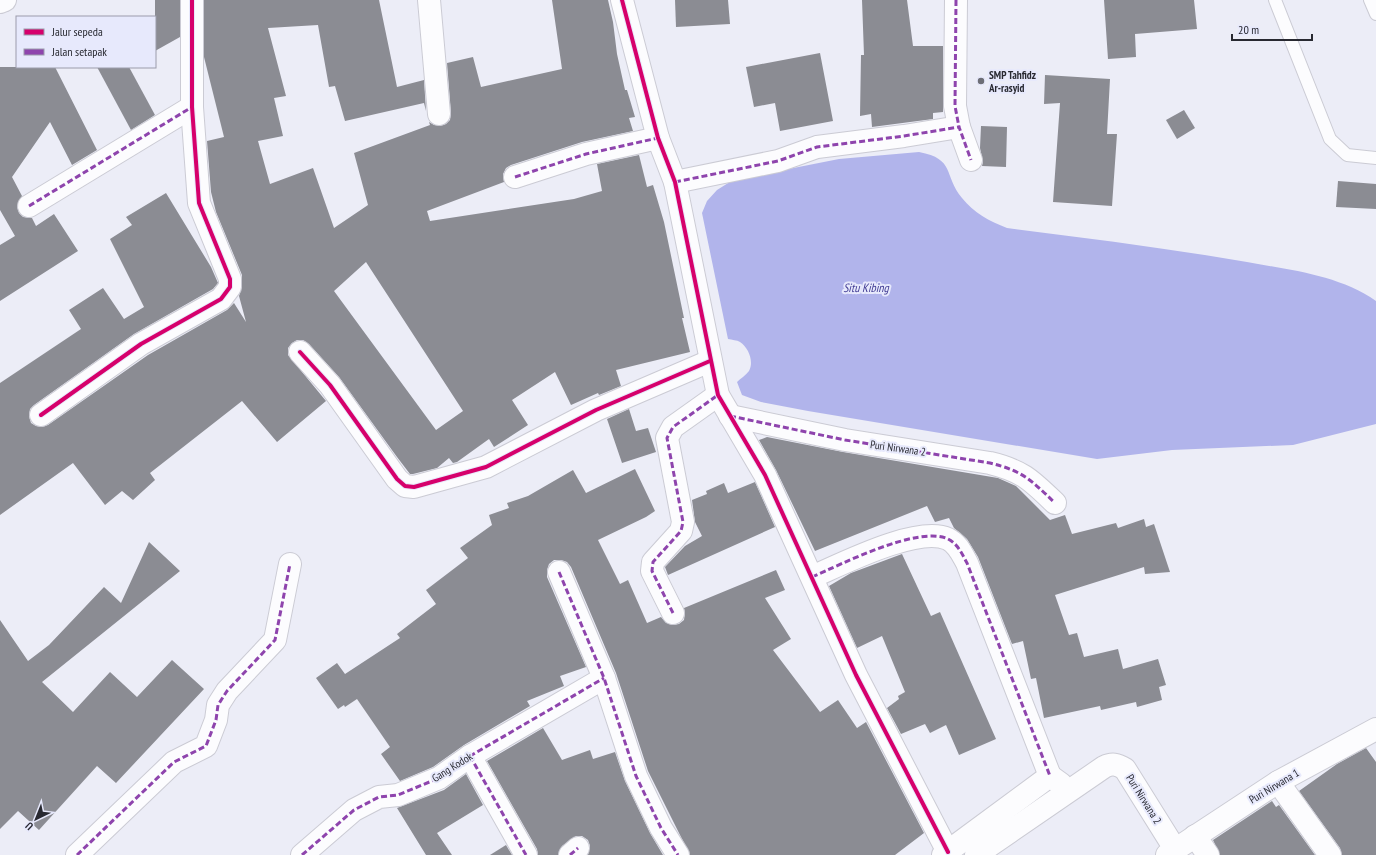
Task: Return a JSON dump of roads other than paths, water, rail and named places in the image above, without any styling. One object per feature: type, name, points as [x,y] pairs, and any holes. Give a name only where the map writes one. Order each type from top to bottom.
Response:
[{"type":"street","points":[[0,2],[5,0]]},
{"type":"street","points":[[41,415],[141,344],[221,299],[230,287],[230,279],[199,203],[192,107],[192,0]]},
{"type":"street","points":[[429,0],[439,114]]},
{"type":"street","points":[[622,0],[658,138],[675,182],[718,395],[766,475],[856,675],[946,853],[1050,776]]},
{"type":"street","points":[[956,0],[955,106],[959,127],[971,160]]},
{"type":"street","points":[[29,206],[192,107]]},
{"type":"street","points":[[675,182],[778,161],[817,147],[904,136],[959,127]]},
{"type":"street","points":[[515,177],[586,154],[658,138]]},
{"type":"street","points":[[300,352],[330,385],[397,479],[405,486],[414,487],[486,467],[596,410],[710,361]]},
{"type":"street","points":[[673,613],[652,571],[654,562],[681,531],[683,522],[667,438],[673,427],[718,395]]},
{"type":"street","name":"Puri Nirwana 2","points":[[730,416],[845,440],[975,460],[1011,468],[1027,476],[1055,503]]},
{"type":"street","points":[[812,577],[889,545],[918,538],[935,535],[948,539],[957,545],[967,563],[1050,776],[1071,790],[976,855]]},
{"type":"street","points":[[77,855],[174,762],[206,746],[216,720],[218,705],[227,691],[275,640],[290,564]]},
{"type":"street","points":[[559,572],[604,678],[636,776],[661,828],[678,855]]},
{"type":"street","name":"Gang Kodok","points":[[302,855],[354,810],[379,797],[398,795],[439,778],[470,756],[604,678]]},
{"type":"street","name":"Puri Nirwana 1","points":[[1195,836],[1278,782],[1375,732]]},
{"type":"street","points":[[470,756],[526,855]]},
{"type":"street","name":"Puri Nirwana 2","points":[[1071,790],[1104,767],[1111,764],[1118,765],[1125,768],[1171,852],[1195,836]]},
{"type":"street","points":[[1278,782],[1330,855]]},
{"type":"street","points":[[1195,836],[1208,855]]},
{"type":"lane","points":[[1275,0],[1330,139],[1348,155],[1376,158]]},
{"type":"lane","points":[[1370,0],[1376,14]]},
{"type":"water","name":"Situ Kibing","points":[[919,152],[939,159],[947,169],[956,190],[962,198],[977,212],[1007,228],[1097,239],[1280,268],[1330,279],[1362,292],[1376,301],[1376,424],[1293,445],[1172,450],[1097,459],[808,411],[761,402],[742,395],[737,382],[749,371],[751,359],[748,351],[740,342],[728,339],[702,213],[707,201],[717,190],[733,180],[839,159]]},
{"type":"place","name":"SMP Tahfidz Ar-rasyid","points":[[981,81]]}]
